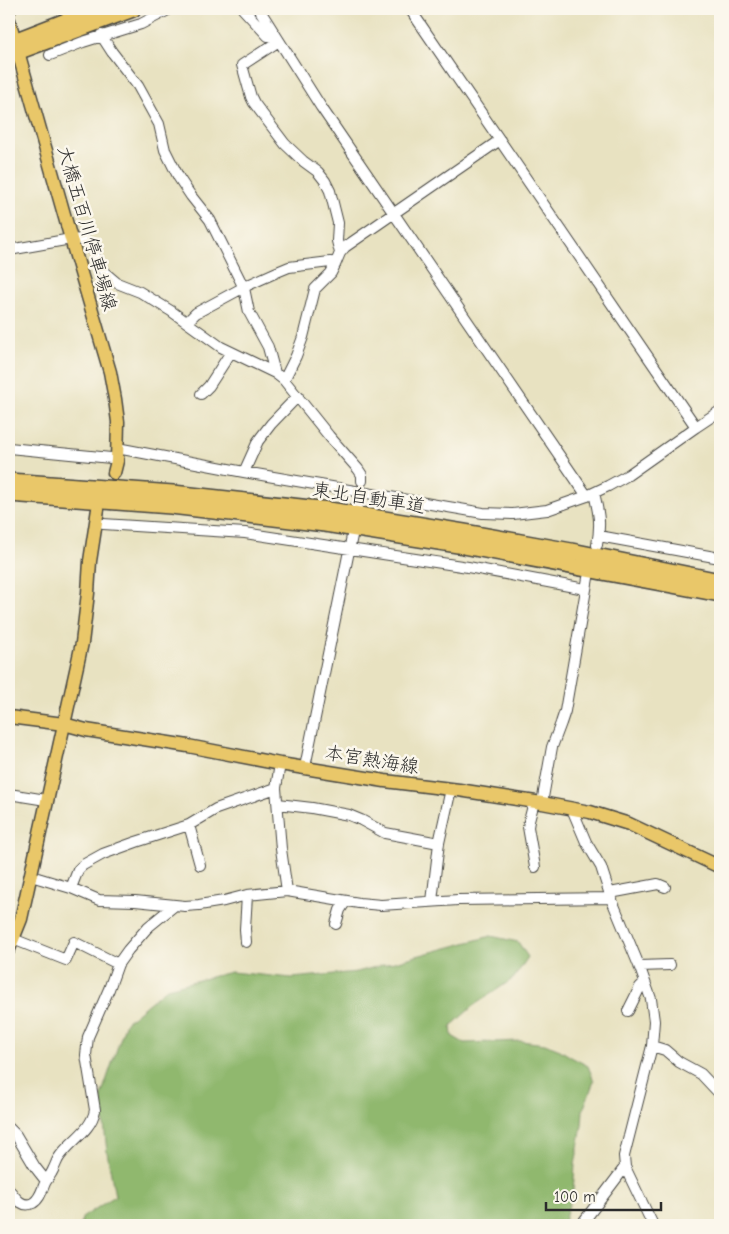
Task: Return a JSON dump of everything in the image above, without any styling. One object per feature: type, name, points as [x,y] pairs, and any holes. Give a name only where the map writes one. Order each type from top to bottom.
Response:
[{"type":"highway","points":[[12,47],[134,9]]},
{"type":"highway","points":[[12,47],[89,10]]},
{"type":"highway","points":[[9,471],[87,478],[173,493]]},
{"type":"highway","name":"東北自動車道","points":[[9,481],[173,493],[329,510],[576,552],[720,581]]},
{"type":"highway","name":"東北自動車道","points":[[9,494],[171,506],[325,524],[458,545],[720,594]]},
{"type":"main road","name":"大橋五百川停車場線","points":[[9,20],[12,47],[110,372],[116,399],[118,422],[114,453],[117,461],[110,473]]},
{"type":"main road","points":[[11,944],[21,919],[82,643],[90,561],[102,509],[103,524],[88,593]]},
{"type":"main road","name":"本宮熱海線","points":[[9,717],[64,724],[86,730],[188,746],[280,764],[385,781],[538,802],[590,812],[629,824],[720,866]]},
{"type":"street","points":[[9,13],[12,9]]},
{"type":"street","points":[[50,55],[102,35],[141,24],[170,9]]},
{"type":"street","points":[[243,9],[268,36],[278,39]]},
{"type":"street","points":[[259,9],[322,107],[394,213],[591,494],[600,515],[598,540],[720,558]]},
{"type":"street","points":[[410,9],[696,427]]},
{"type":"street","points":[[102,35],[112,52],[138,86],[159,124],[165,150],[171,163],[191,196],[210,220],[244,288],[250,312],[268,347],[275,373]]},
{"type":"street","points":[[278,39],[242,65],[251,97],[285,144],[318,172],[325,181],[330,191],[338,223],[337,241],[340,253]]},
{"type":"street","points":[[284,380],[303,337],[315,289],[331,272],[345,247],[500,140]]},
{"type":"street","points":[[9,250],[70,239],[85,240],[93,250],[104,272],[111,279],[153,299],[231,352],[275,373],[284,380],[358,469],[362,475],[362,481]]},
{"type":"street","points":[[187,322],[196,313],[289,267],[330,262],[336,263]]},
{"type":"street","points":[[202,394],[231,352]]},
{"type":"street","points":[[244,472],[258,441],[298,396]]},
{"type":"street","points":[[9,448],[114,453],[244,472],[484,514],[513,514],[547,510],[591,494],[628,475],[720,411]]},
{"type":"street","points":[[103,524],[246,533],[468,567],[585,589]]},
{"type":"street","points":[[305,767],[352,536]]},
{"type":"street","points":[[535,867],[528,827],[529,821],[538,802],[552,747],[564,711],[588,578]]},
{"type":"street","points":[[280,764],[276,788],[281,849],[287,891]]},
{"type":"street","points":[[72,888],[78,870],[83,865],[103,854],[190,825],[216,809],[276,788]]},
{"type":"street","points":[[432,901],[439,843],[451,790]]},
{"type":"street","points":[[9,794],[46,800]]},
{"type":"street","points":[[278,804],[312,808],[349,816],[361,820],[385,833],[439,843]]},
{"type":"street","points":[[572,809],[586,842],[601,867],[645,982],[653,1009],[652,1046],[624,1156],[625,1167],[654,1225]]},
{"type":"street","points":[[190,825],[200,865]]},
{"type":"street","points":[[31,876],[72,888],[99,900],[135,901],[185,906],[224,901],[247,895],[287,891],[381,905],[432,901],[611,895],[658,884],[664,887]]},
{"type":"street","points":[[246,942],[247,895]]},
{"type":"street","points":[[336,924],[340,910],[346,901]]},
{"type":"street","points":[[9,1190],[21,1203],[29,1204],[39,1198],[57,1161],[93,1118],[95,1110],[86,1055],[88,1037],[109,990],[118,964],[148,927],[175,905]]},
{"type":"street","points":[[11,944],[66,960],[74,942],[118,964]]},
{"type":"street","points":[[639,966],[670,965]]},
{"type":"street","points":[[628,1011],[640,987],[645,982]]},
{"type":"street","points":[[652,1046],[665,1050],[679,1062],[701,1074],[720,1092]]},
{"type":"street","points":[[9,1128],[16,1135],[35,1168],[46,1181]]},
{"type":"street","points":[[581,1225],[625,1167]]},
{"type":"green space","points":[[491,936],[518,942],[528,957],[514,978],[473,1006],[451,1026],[452,1036],[464,1043],[521,1041],[545,1044],[588,1066],[594,1081],[583,1110],[573,1191],[563,1225],[81,1225],[82,1218],[115,1196],[107,1152],[101,1096],[126,1022],[167,988],[231,972],[292,978],[357,972]]},
{"type":"tunnel","points":[[106,510],[114,473]]}]
